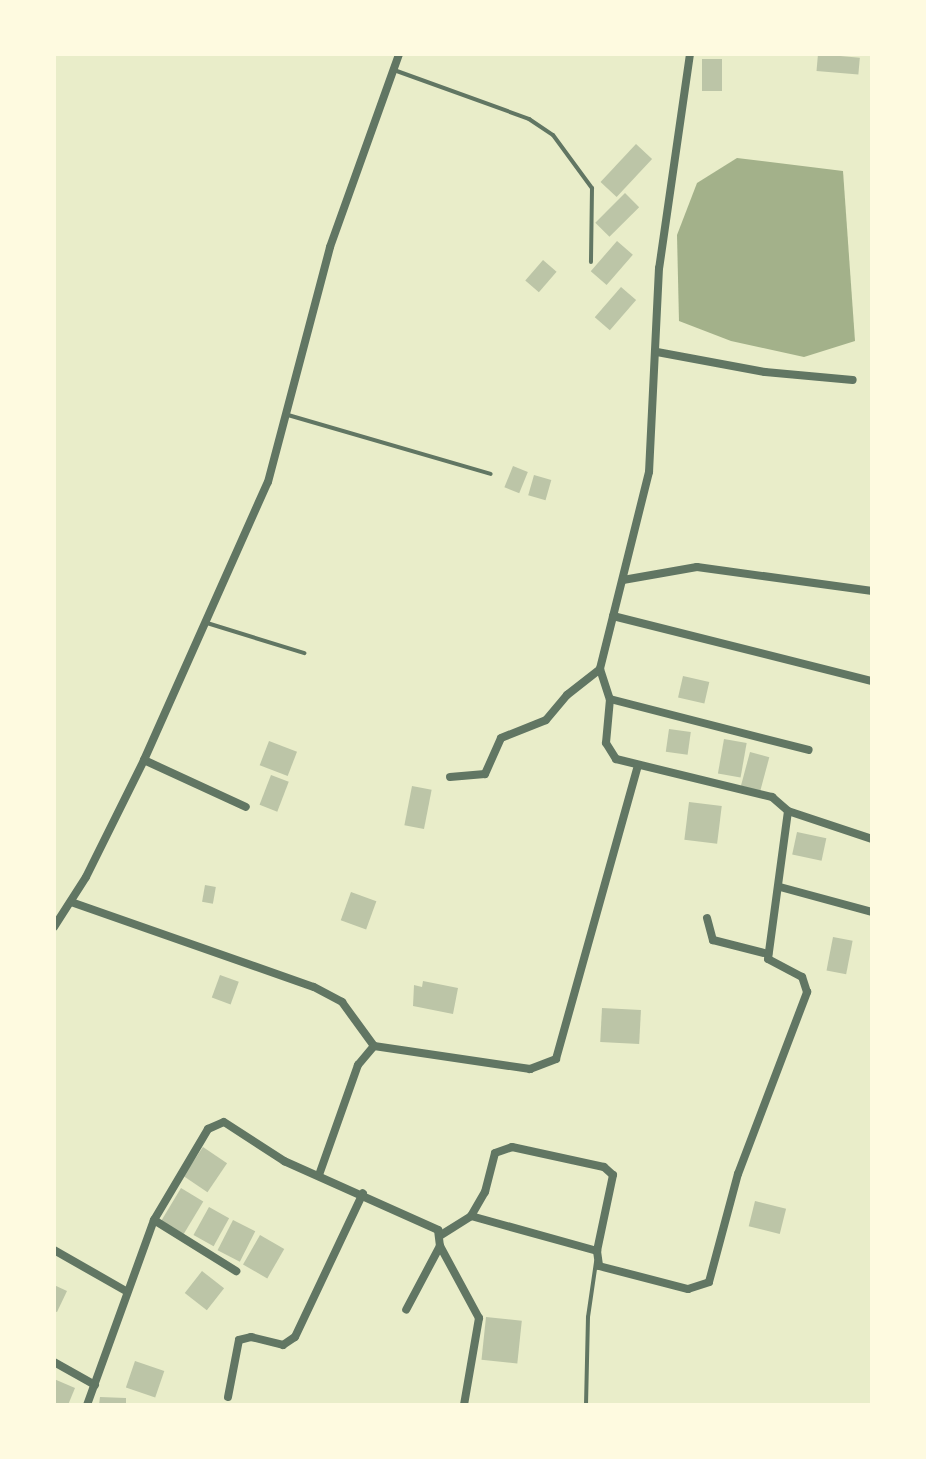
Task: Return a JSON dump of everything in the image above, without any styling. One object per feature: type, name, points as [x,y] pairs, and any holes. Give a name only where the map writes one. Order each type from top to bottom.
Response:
[{"type":"street","points":[[54,927],[71,902],[144,760],[201,622],[268,482],[330,247],[399,54]]},
{"type":"street","points":[[690,54],[659,268],[649,472],[600,669],[610,699],[609,752],[638,766],[772,797],[788,811],[872,839]]},
{"type":"street","points":[[657,352],[765,372],[853,380]]},
{"type":"street","points":[[623,580],[697,567],[872,591]]},
{"type":"street","points":[[613,616],[872,681]]},
{"type":"street","points":[[450,777],[485,774],[501,738],[546,720],[567,695],[600,669]]},
{"type":"street","points":[[610,699],[809,750]]},
{"type":"street","points":[[144,760],[246,807]]},
{"type":"street","points":[[319,1175],[358,1065],[364,1052],[374,1046],[530,1069],[550,1066],[638,766]]},
{"type":"street","points":[[471,1216],[597,1255],[607,1270],[688,1289],[709,1282],[738,1174],[807,992],[802,977],[771,965],[768,954],[780,887],[788,811]]},
{"type":"street","points":[[780,887],[872,912]]},
{"type":"street","points":[[71,902],[314,987],[342,1002],[374,1046]]},
{"type":"street","points":[[707,918],[713,940],[768,954]]},
{"type":"street","points":[[87,1405],[154,1220],[218,1121],[284,1161],[432,1225],[441,1235],[440,1246],[406,1310]]},
{"type":"street","points":[[441,1235],[471,1216],[485,1192],[492,1159],[502,1148],[604,1167],[614,1181],[597,1255]]},
{"type":"street","points":[[228,1397],[239,1340],[251,1337],[283,1345],[295,1337],[363,1193]]},
{"type":"street","points":[[154,1220],[236,1271]]},
{"type":"street","points":[[440,1246],[479,1318],[464,1405]]},
{"type":"street","points":[[54,1250],[126,1291]]},
{"type":"street","points":[[54,1362],[95,1385]]},
{"type":"lane","points":[[394,70],[529,119],[553,135],[592,188],[591,262]]},
{"type":"lane","points":[[288,415],[491,474]]},
{"type":"lane","points":[[201,622],[304,653]]},
{"type":"lane","points":[[586,1405],[588,1317],[597,1255]]},
{"type":"shaded area","points":[[737,158],[843,171],[855,341],[804,357],[731,341],[679,321],[677,235],[697,183]]},
{"type":"building","points":[[818,54],[860,58],[858,75],[817,71]]},
{"type":"building","points":[[702,59],[722,59],[722,91],[702,91]]},
{"type":"building","points":[[636,144],[652,159],[617,197],[601,182]]},
{"type":"building","points":[[625,193],[639,207],[609,237],[595,223]]},
{"type":"building","points":[[617,241],[633,255],[607,285],[591,271]]},
{"type":"building","points":[[543,260],[557,272],[539,292],[525,280]]},
{"type":"building","points":[[621,287],[636,300],[610,330],[595,317]]},
{"type":"building","points":[[513,466],[528,472],[519,493],[504,487]]},
{"type":"building","points":[[534,475],[551,480],[546,500],[528,495]]},
{"type":"building","points":[[683,676],[709,682],[704,704],[678,697]]},
{"type":"building","points":[[669,729],[691,732],[688,755],[666,752]]},
{"type":"building","points":[[724,739],[747,743],[741,777],[718,773]]},
{"type":"building","points":[[269,741],[297,752],[288,776],[260,765]]},
{"type":"building","points":[[750,752],[769,757],[760,791],[741,786]]},
{"type":"building","points":[[271,775],[289,782],[277,812],[260,805]]},
{"type":"building","points":[[412,786],[432,790],[424,829],[404,825]]},
{"type":"building","points":[[689,802],[722,806],[717,844],[684,840]]},
{"type":"building","points":[[797,832],[826,838],[822,861],[792,854]]},
{"type":"building","points":[[205,885],[216,887],[213,904],[202,902]]},
{"type":"building","points":[[351,892],[376,901],[366,929],[341,920]]},
{"type":"building","points":[[833,937],[853,941],[846,974],[827,970]]},
{"type":"building","points":[[220,975],[239,982],[231,1004],[212,998]]},
{"type":"building","points":[[423,981],[458,988],[453,1014],[413,1006],[414,985],[422,987]]},
{"type":"building","points":[[602,1008],[641,1010],[639,1044],[600,1042]]},
{"type":"building","points":[[203,1147],[227,1163],[207,1192],[183,1176]]},
{"type":"building","points":[[181,1188],[203,1201],[184,1234],[161,1221]]},
{"type":"building","points":[[755,1201],[786,1209],[780,1234],[749,1226]]},
{"type":"building","points":[[209,1207],[229,1218],[214,1246],[193,1235]]},
{"type":"building","points":[[233,1220],[255,1231],[240,1262],[218,1250]]},
{"type":"building","points":[[260,1235],[284,1249],[267,1278],[243,1264]]},
{"type":"building","points":[[202,1271],[224,1288],[207,1310],[185,1293]]},
{"type":"building","points":[[54,1285],[67,1291],[57,1312],[54,1311]]},
{"type":"building","points":[[486,1317],[522,1321],[517,1364],[482,1360]]},
{"type":"building","points":[[135,1361],[164,1371],[155,1398],[126,1387]]},
{"type":"building","points":[[54,1379],[75,1388],[68,1405],[54,1405]]},
{"type":"building","points":[[100,1397],[126,1398],[126,1405],[99,1405]]}]
